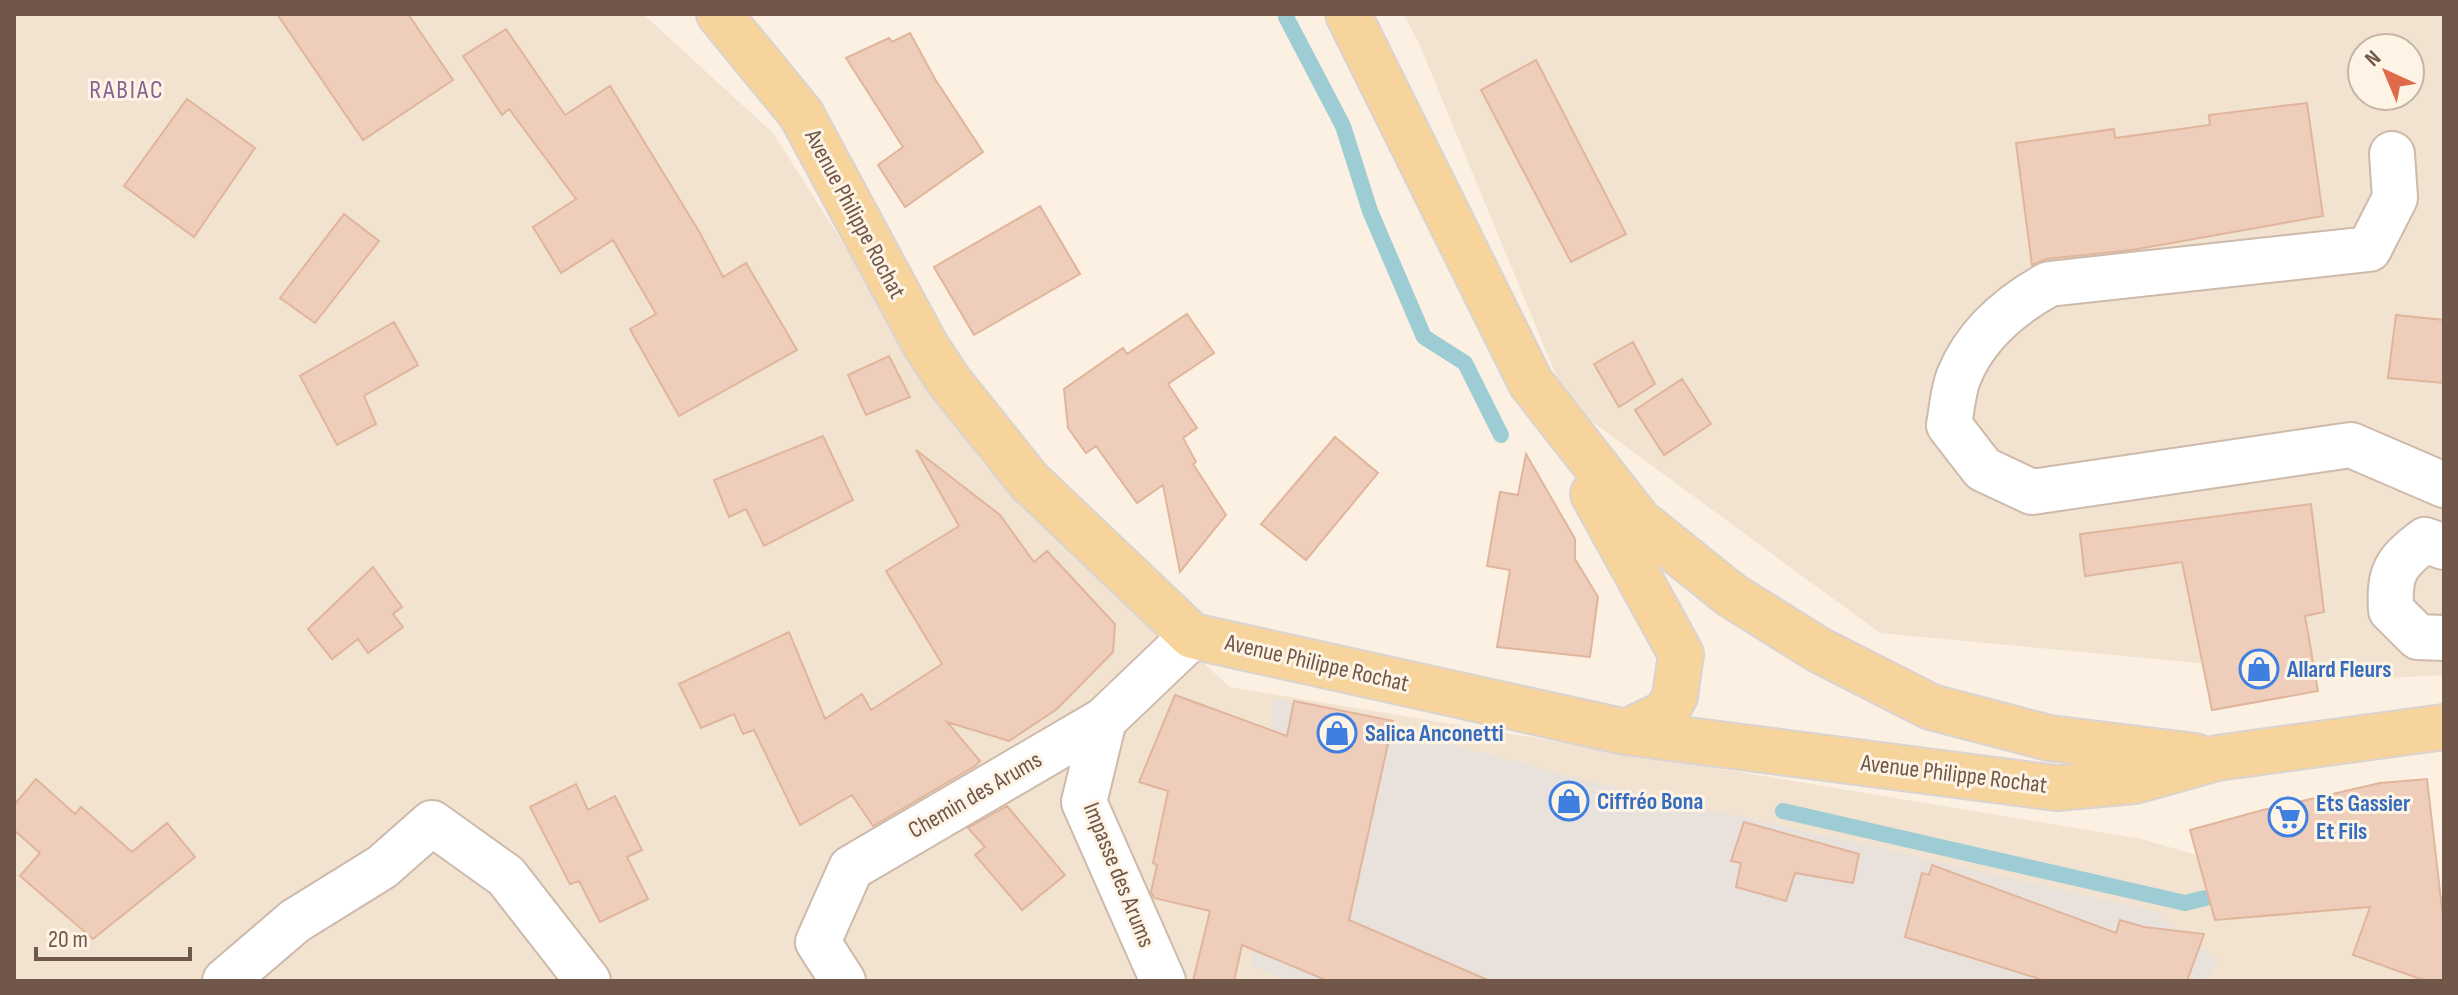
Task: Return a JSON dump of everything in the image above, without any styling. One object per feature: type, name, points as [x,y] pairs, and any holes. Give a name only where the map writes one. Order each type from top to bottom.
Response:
[{"type":"main road","name":"Avenue Philippe Rochat","points":[[719,14],[801,114],[926,346],[949,381],[1029,481],[1192,636],[1626,732],[2056,788],[2135,781],[2217,758],[2444,727]]},
{"type":"main road","name":"Avenue Philippe Rochat","points":[[1348,14],[1531,383],[1639,521],[1731,595],[1819,650],[1931,707],[2049,738],[2217,758]]},
{"type":"main road","points":[[1531,383],[1681,654],[1675,696],[1666,713],[1626,732]]},
{"type":"street","points":[[2392,154],[2395,198],[2369,249],[2049,284],[2018,301],[1984,334],[1959,376],[1949,425],[1983,469],[2032,492],[2351,445],[2444,456]]},
{"type":"street","points":[[2351,445],[2444,485]]},
{"type":"street","points":[[2444,547],[2425,540],[2405,555],[2389,581],[2391,610],[2418,637],[2444,638]]},
{"type":"street","name":"Chemin des Arums","points":[[843,981],[818,942],[851,868],[1104,720],[1192,636]]},
{"type":"street","name":"Impasse des Arums","points":[[1104,720],[1084,802],[1163,981]]},
{"type":"street","points":[[225,981],[295,921],[382,867],[432,823],[506,876],[588,981]]},
{"type":"shaded area","points":[[14,14],[643,14],[773,133],[982,462],[1230,687],[2141,839],[2444,926],[2444,981],[14,981]]},
{"type":"shaded area","points":[[1403,14],[2444,14],[2444,675],[2367,679],[1880,633],[1568,404],[1418,41]]},
{"type":"shaded area","points":[[1274,698],[1591,782],[2156,912],[2218,960],[2206,981],[1288,981],[1251,966]]},
{"type":"building","points":[[277,14],[408,14],[453,80],[363,140]]},
{"type":"building","points":[[506,29],[565,115],[610,86],[700,233],[723,277],[746,263],[797,350],[679,416],[630,329],[656,314],[613,240],[561,273],[533,227],[576,199],[509,109],[502,115],[463,56]]},
{"type":"building","points":[[910,33],[935,79],[983,152],[905,207],[878,165],[903,147],[846,58],[889,38],[892,42]]},
{"type":"building","points":[[1536,60],[1626,234],[1571,262],[1481,90]]},
{"type":"building","points":[[187,99],[255,148],[194,237],[124,186]]},
{"type":"building","points":[[2307,103],[2323,216],[2132,250],[2046,259],[2032,265],[2016,143],[2114,129],[2115,138],[2210,125],[2209,115]]},
{"type":"building","points":[[1040,206],[1080,274],[974,335],[934,267]]},
{"type":"building","points":[[344,214],[379,241],[315,323],[280,298]]},
{"type":"building","points":[[1187,314],[1214,353],[1168,384],[1197,428],[1183,438],[1196,462],[1193,464],[1226,515],[1180,572],[1163,485],[1137,503],[1096,446],[1086,453],[1068,428],[1064,389],[1123,348],[1127,354]]},
{"type":"building","points":[[2396,315],[2444,320],[2444,383],[2388,378]]},
{"type":"building","points":[[394,322],[418,365],[364,396],[376,424],[337,445],[300,376]]},
{"type":"building","points":[[1633,342],[1655,384],[1619,407],[1594,364]]},
{"type":"building","points":[[889,356],[910,397],[866,415],[848,375]]},
{"type":"building","points":[[1682,379],[1711,424],[1664,455],[1635,410]]},
{"type":"building","points":[[823,436],[853,500],[764,546],[746,509],[729,517],[714,480]]},
{"type":"building","points":[[1335,437],[1378,473],[1306,560],[1261,524]]},
{"type":"building","points":[[916,450],[1000,515],[1034,562],[1047,551],[1115,624],[1113,652],[1057,709],[1009,741],[947,722],[980,761],[873,826],[852,795],[800,825],[754,730],[743,734],[734,714],[701,728],[679,684],[789,632],[825,719],[862,694],[871,710],[942,664],[886,571],[959,526]]},
{"type":"building","points":[[1526,454],[1575,539],[1575,559],[1598,597],[1590,657],[1497,647],[1510,570],[1487,566],[1500,492],[1518,495]]},
{"type":"building","points":[[2311,504],[2324,612],[2305,616],[2318,691],[2212,710],[2182,562],[2085,576],[2080,534]]},
{"type":"building","points":[[373,567],[402,607],[393,614],[403,627],[368,653],[358,639],[332,659],[308,629]]},
{"type":"building","points":[[1175,695],[1287,736],[1294,701],[1393,721],[1349,920],[1490,981],[1328,981],[1242,945],[1234,981],[1193,981],[1210,911],[1154,898],[1151,892],[1157,865],[1153,863],[1168,791],[1139,782]]},
{"type":"building","points":[[36,779],[75,814],[81,807],[132,852],[167,823],[195,857],[93,939],[20,876],[40,853],[14,830],[14,805]]},
{"type":"building","points":[[2427,779],[2444,926],[2444,981],[2426,981],[2353,955],[2370,907],[2215,920],[2190,830],[2380,783]]},
{"type":"building","points":[[576,784],[588,810],[615,796],[642,850],[627,857],[648,899],[600,922],[579,881],[570,884],[530,807]]},
{"type":"building","points":[[1007,806],[1065,875],[1022,910],[975,855],[985,847],[968,828]]},
{"type":"building","points":[[1744,822],[1859,854],[1853,883],[1795,873],[1786,901],[1736,887],[1741,863],[1731,861]]},
{"type":"building","points":[[1932,865],[2116,933],[2120,920],[2144,927],[2204,934],[2187,981],[2046,981],[1905,937],[1922,873],[1929,875]]},
{"type":"waterway","points":[[1286,17],[1343,126],[1370,211],[1424,337],[1465,363],[1501,435]]},
{"type":"waterway","points":[[1783,811],[2185,903],[2230,892]]},
{"type":"place","name":"Allard Fleurs","points":[[2259,669]]},
{"type":"place","name":"Salica Anconetti","points":[[1337,733]]},
{"type":"place","name":"Ciffréo Bona","points":[[1569,801]]},
{"type":"place","name":"Ets Gassier Et Fils","points":[[2288,817]]},
{"type":"district","name":"RABIAC","points":[[127,90]]}]
